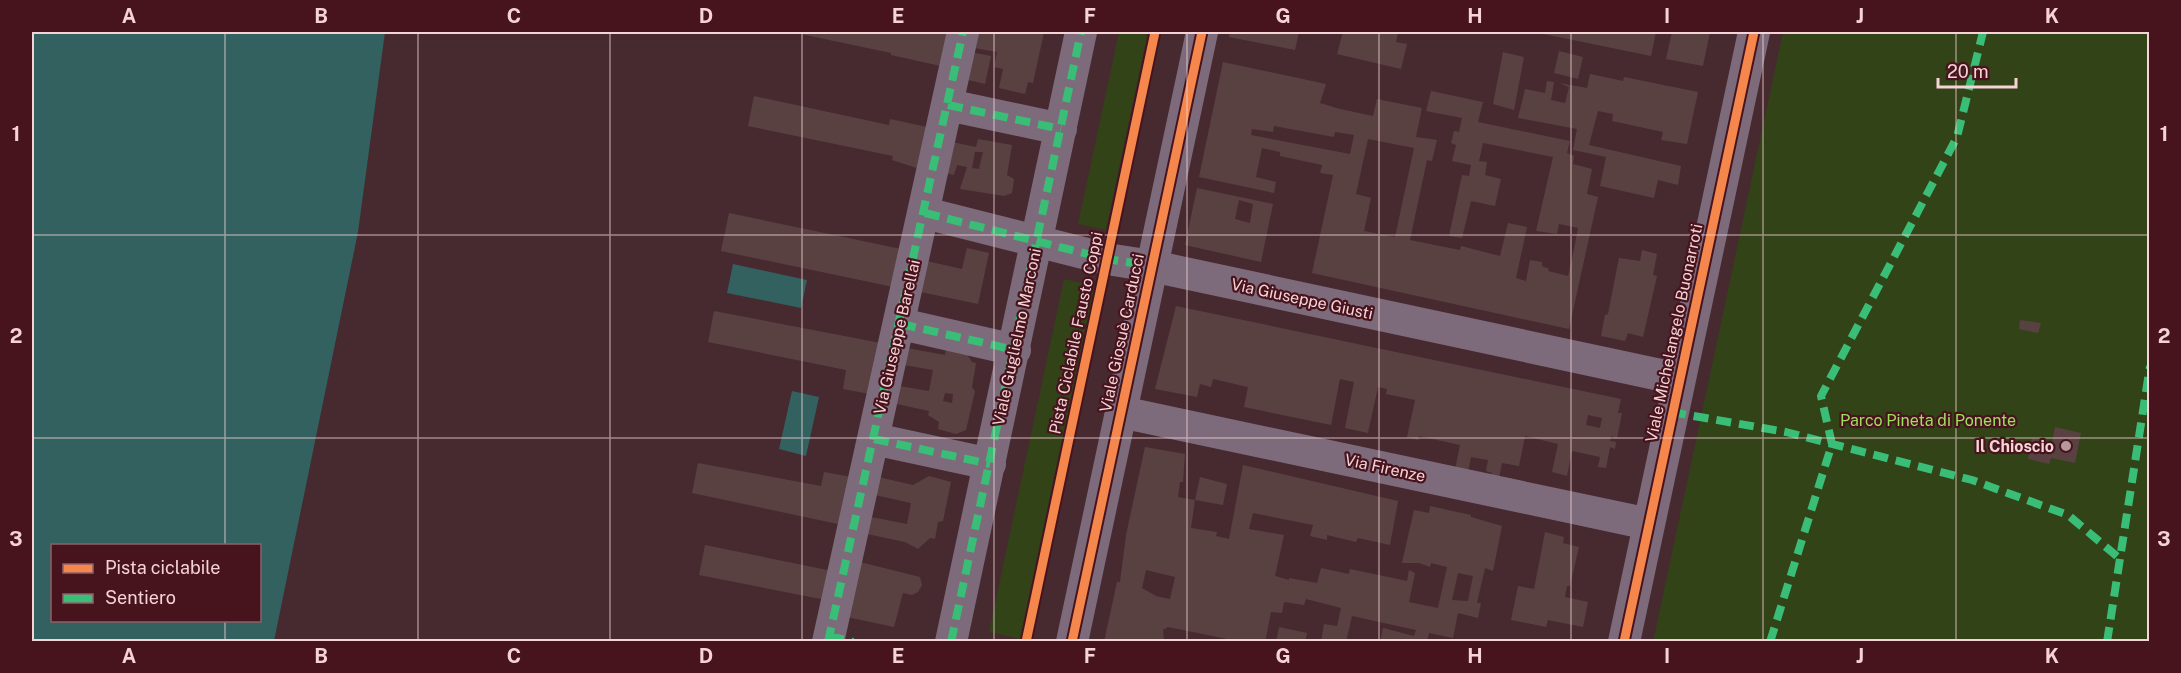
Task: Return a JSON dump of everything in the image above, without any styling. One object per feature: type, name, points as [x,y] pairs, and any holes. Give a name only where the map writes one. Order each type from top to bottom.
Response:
[{"type":"street","name":"Via Giuseppe Barellai","points":[[837,640],[874,439],[901,324],[963,32]]},
{"type":"street","name":"Viale Guglielmo Marconi","points":[[951,642],[1081,32]]},
{"type":"street","name":"Viale Giosuè Carducci","points":[[1072,642],[1202,32]]},
{"type":"street","name":"Viale Michelangelo Buonarroti","points":[[1624,642],[1754,32]]},
{"type":"street","points":[[948,105],[1061,129]]},
{"type":"street","name":"Via Giuseppe Giusti","points":[[925,213],[1107,259],[1152,266],[1679,379]]},
{"type":"street","points":[[901,324],[1015,350]]},
{"type":"street","name":"Via Firenze","points":[[1121,412],[1649,524]]},
{"type":"street","points":[[874,439],[990,464]]},
{"type":"green space","points":[[1119,32],[1148,32],[1106,230],[1078,224]]},
{"type":"green space","name":"Parco Pineta di Ponente","points":[[1783,32],[2149,32],[2149,641],[1653,642]]},
{"type":"green space","points":[[1064,279],[1095,286],[1020,639],[989,632]]},
{"type":"water","points":[[32,32],[385,32],[358,232],[274,641],[32,641]]},
{"type":"water","points":[[733,264],[807,280],[801,308],[727,293]]},
{"type":"water","points":[[792,391],[819,397],[806,456],[779,449]]},
{"type":"building","points":[[796,32],[949,32],[945,67]]},
{"type":"building","points":[[972,32],[1044,32],[1033,83],[1028,82],[1025,94],[999,88],[1003,69],[994,67],[997,52],[969,47]]},
{"type":"building","points":[[1230,32],[1299,32],[1295,50],[1229,37]]},
{"type":"building","points":[[1343,32],[1398,33],[1396,42],[1407,44],[1401,69],[1337,54]]},
{"type":"building","points":[[1534,32],[1656,32],[1651,56]]},
{"type":"building","points":[[1672,32],[1710,32],[1703,66],[1666,59]]},
{"type":"building","points":[[965,51],[991,56],[985,84],[960,78]]},
{"type":"building","points":[[1559,51],[1583,57],[1578,79],[1554,73]]},
{"type":"building","points":[[1503,52],[1524,57],[1514,110],[1493,104]]},
{"type":"building","points":[[1223,62],[1326,84],[1320,103],[1340,109],[1373,116],[1377,99],[1422,108],[1416,137],[1437,140],[1432,161],[1427,160],[1410,240],[1460,250],[1461,246],[1500,256],[1508,223],[1527,227],[1516,278],[1526,281],[1530,260],[1542,262],[1542,266],[1549,269],[1548,271],[1568,276],[1578,228],[1559,224],[1557,234],[1536,231],[1553,157],[1483,143],[1479,161],[1487,162],[1485,175],[1501,179],[1495,206],[1471,201],[1462,238],[1449,236],[1462,175],[1469,176],[1471,165],[1452,161],[1456,145],[1451,143],[1454,131],[1459,132],[1462,118],[1426,111],[1431,91],[1483,102],[1478,122],[1570,141],[1567,153],[1574,156],[1573,164],[1592,169],[1587,194],[1598,197],[1569,329],[1312,273],[1333,175],[1320,173],[1322,165],[1280,156],[1280,152],[1262,148],[1256,177],[1276,182],[1274,193],[1199,177]],"holes":[[[1274,126],[1334,137],[1335,132],[1354,135],[1350,154],[1251,135],[1252,129],[1273,132]],[[1368,139],[1414,148],[1395,237],[1364,231],[1371,198],[1356,194]]]},
{"type":"building","points":[[1590,74],[1623,81],[1624,77],[1698,92],[1687,144],[1661,140],[1663,132],[1612,121],[1613,114],[1598,111],[1589,145],[1681,166],[1678,185],[1658,180],[1654,198],[1600,186],[1606,157],[1573,150],[1577,129],[1518,118],[1525,89],[1545,93],[1547,81],[1554,82],[1551,100],[1565,103],[1569,87],[1559,83],[1587,88]]},
{"type":"building","points":[[754,96],[889,125],[890,119],[932,128],[923,170],[892,160],[893,156],[748,126]]},
{"type":"building","points":[[978,139],[1012,145],[1007,175],[1014,179],[1012,193],[1004,196],[960,189],[967,167],[957,165],[954,175],[940,172],[947,141],[976,147]],"holes":[[[975,152],[983,152],[979,169],[972,168]]]},
{"type":"building","points":[[1197,188],[1273,204],[1261,262],[1185,245]],"holes":[[[1239,200],[1253,204],[1250,223],[1235,219]]]},
{"type":"building","points":[[729,213],[906,250],[898,288],[721,251]]},
{"type":"building","points":[[967,248],[989,253],[978,304],[916,291],[922,260],[962,269]]},
{"type":"building","points":[[1642,250],[1657,254],[1653,275],[1657,276],[1643,337],[1628,333],[1625,341],[1601,336],[1605,315],[1608,314],[1619,258],[1640,261]]},
{"type":"building","points":[[1176,306],[1621,399],[1618,413],[1622,413],[1617,438],[1611,436],[1610,441],[1616,442],[1615,449],[1610,447],[1606,468],[1598,467],[1600,457],[1572,451],[1567,476],[1552,472],[1558,444],[1525,436],[1519,466],[1502,463],[1499,479],[1491,477],[1492,473],[1486,471],[1488,460],[1471,457],[1468,472],[1455,470],[1460,445],[1419,436],[1418,440],[1407,437],[1415,400],[1386,394],[1387,389],[1378,387],[1368,433],[1345,428],[1354,382],[1340,379],[1331,425],[1244,407],[1248,387],[1213,379],[1211,387],[1200,384],[1197,397],[1155,389]],"holes":[[[1588,415],[1602,418],[1600,428],[1586,425]]]},
{"type":"building","points":[[714,311],[886,344],[875,395],[843,389],[846,370],[708,342]]},
{"type":"building","points":[[2020,320],[2041,323],[2038,333],[2019,329]]},
{"type":"building","points":[[946,346],[966,353],[972,362],[976,363],[972,387],[975,391],[966,430],[956,434],[938,429],[939,422],[928,415],[929,411],[892,403],[893,385],[929,391],[933,370],[898,364],[901,347],[945,355]],"holes":[[[945,393],[953,394],[952,403],[943,401]]]},
{"type":"building","points":[[2055,427],[2081,433],[2075,463],[2051,458],[2049,464],[2028,459],[2032,438],[2052,442]]},
{"type":"building","points":[[1145,447],[1185,454],[1183,482],[1180,482],[1178,497],[1195,500],[1191,528],[1217,532],[1216,536],[1229,539],[1243,465],[1398,501],[1390,545],[1358,538],[1356,542],[1327,535],[1327,540],[1310,536],[1313,525],[1253,513],[1249,529],[1284,535],[1275,576],[1289,580],[1289,578],[1317,583],[1321,568],[1349,574],[1350,569],[1407,581],[1409,570],[1415,573],[1409,602],[1438,608],[1447,567],[1431,563],[1430,567],[1419,563],[1402,563],[1414,510],[1429,513],[1430,506],[1471,515],[1471,517],[1502,526],[1493,571],[1485,568],[1477,603],[1481,603],[1478,618],[1458,613],[1453,638],[1429,633],[1427,642],[1380,642],[1383,628],[1414,636],[1416,630],[1352,616],[1346,642],[1321,642],[1324,624],[1337,626],[1341,608],[1306,599],[1304,605],[1284,602],[1282,613],[1271,612],[1265,642],[1242,642],[1168,627],[1163,630],[1164,642],[1104,642],[1117,582],[1120,582],[1126,535]],"holes":[[[1146,570],[1175,577],[1170,599],[1156,596],[1142,588]],[[1458,573],[1473,576],[1468,601],[1452,600]]]},
{"type":"building","points":[[698,463],[821,486],[824,472],[857,478],[847,526],[692,493]]},
{"type":"building","points":[[874,476],[913,485],[929,476],[951,482],[943,521],[938,522],[935,539],[930,538],[918,549],[905,542],[867,534],[871,517],[907,524],[911,503],[870,494]]},
{"type":"building","points":[[1200,477],[1227,484],[1223,505],[1195,500]]},
{"type":"building","points":[[1545,532],[1564,537],[1563,543],[1579,547],[1570,586],[1567,586],[1565,597],[1588,602],[1583,627],[1548,620],[1546,627],[1511,620],[1518,586],[1534,589]]},
{"type":"building","points":[[705,545],[837,572],[831,601],[699,575]]},
{"type":"building","points":[[856,561],[920,577],[922,585],[918,592],[912,595],[903,593],[894,627],[847,617]]},
{"type":"building","points":[[1279,627],[1307,633],[1305,642],[1276,642]]},
{"type":"marked path","points":[[828,642],[963,32]]},
{"type":"marked path","points":[[951,642],[1081,32]]},
{"type":"marked path","points":[[1770,642],[1832,444],[1821,396],[1957,137],[1983,32]]},
{"type":"marked path","points":[[948,105],[1061,129]]},
{"type":"marked path","points":[[925,213],[1107,259],[1152,266]]},
{"type":"marked path","points":[[901,324],[1015,350]]},
{"type":"marked path","points":[[2107,642],[2150,366]]},
{"type":"marked path","points":[[1671,412],[1786,432],[1972,480],[2068,515],[2119,558]]},
{"type":"marked path","points":[[874,439],[990,464]]},
{"type":"marked path","points":[[829,636],[853,642]]},
{"type":"cycle path","name":"Pista Ciclabile Fausto Coppi","points":[[1026,642],[1155,32]]},
{"type":"cycle path","points":[[1072,642],[1202,32]]},
{"type":"cycle path","points":[[1624,642],[1754,32]]},
{"type":"place","name":"Il Chioscio","points":[[2066,446]]}]
